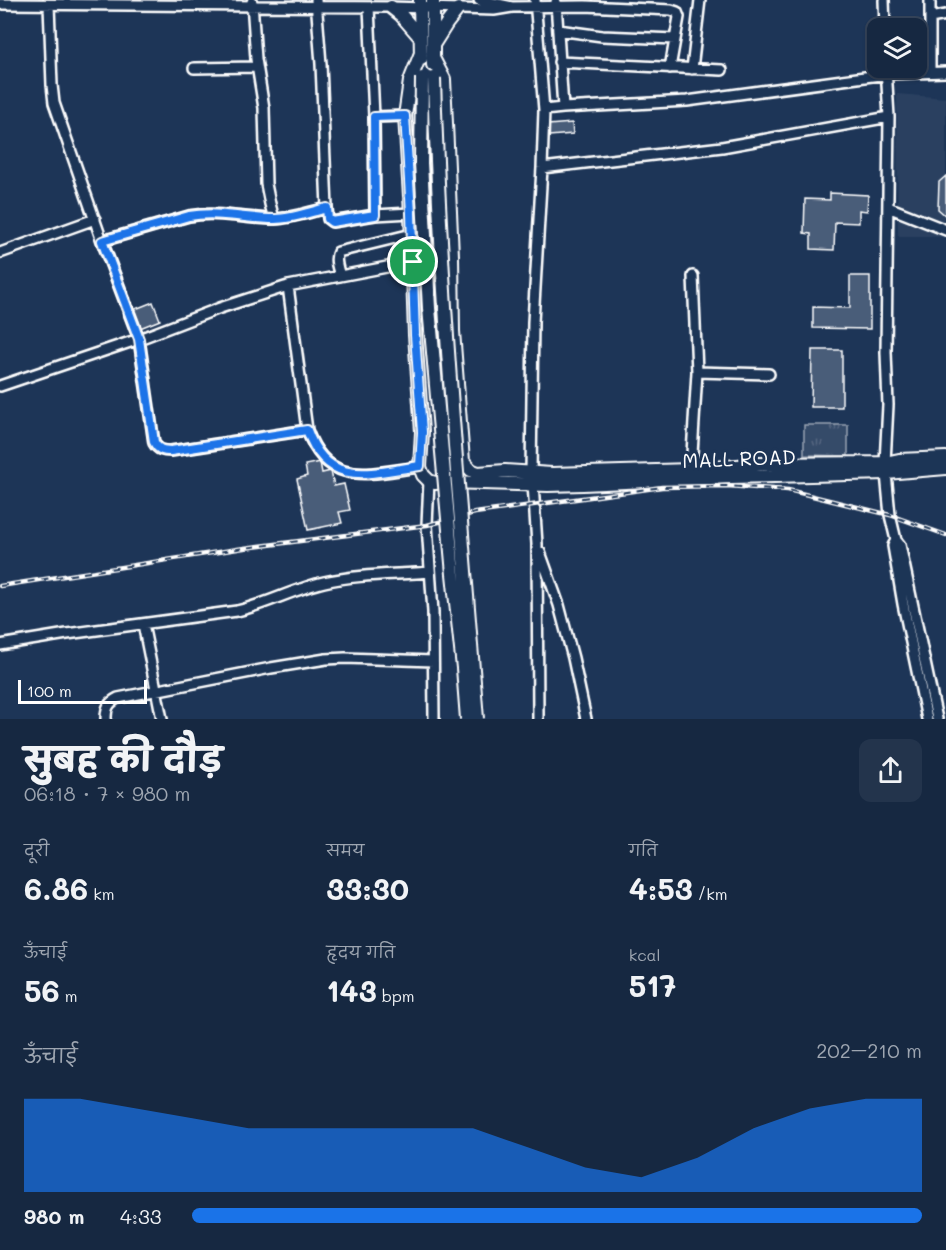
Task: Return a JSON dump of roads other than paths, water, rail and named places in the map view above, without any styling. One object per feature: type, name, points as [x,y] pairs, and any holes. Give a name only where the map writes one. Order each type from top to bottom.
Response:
[{"type":"main road","points":[[426,4],[420,37],[421,53],[428,78],[436,164],[447,350],[477,719]]},
{"type":"main road","points":[[426,4],[433,45],[433,58],[428,78],[422,163],[429,308],[467,719]]},
{"type":"main road","points":[[391,7],[420,37]]},
{"type":"main road","points":[[433,45],[458,9]]},
{"type":"main road","points":[[421,53],[410,81],[405,116],[422,432],[420,466],[423,476],[435,483],[532,478]]},
{"type":"main road","points":[[433,58],[444,79],[453,331],[463,461],[471,470],[478,472],[532,478]]},
{"type":"main road","name":"MALL ROAD","points":[[532,478],[583,484],[732,477],[885,468],[899,460],[946,458]]},
{"type":"main road","name":"MALL ROAD","points":[[532,478],[552,474],[691,470],[760,464],[946,468]]},
{"type":"street","points":[[478,0],[512,7]]},
{"type":"street","points":[[692,69],[699,0]]},
{"type":"street","points":[[884,0],[885,18]]},
{"type":"street","points":[[930,0],[930,72]]},
{"type":"street","points":[[252,3],[256,67],[264,108],[266,184],[274,219]]},
{"type":"street","points":[[0,4],[316,3],[391,7],[426,4],[458,9],[494,10],[535,3],[556,3],[671,10],[677,12],[680,17],[670,68]]},
{"type":"street","points":[[316,3],[328,219],[331,222],[375,215],[411,213]]},
{"type":"street","points":[[535,3],[544,111],[533,322],[532,478],[537,544],[538,719]]},
{"type":"street","points":[[556,3],[562,108]]},
{"type":"street","points":[[50,5],[52,94],[102,241],[139,339],[154,442],[157,448],[171,451],[307,430]]},
{"type":"street","points":[[369,7],[374,117],[375,215]]},
{"type":"street","points":[[930,18],[946,15]]},
{"type":"street","points":[[558,30],[612,37],[675,39]]},
{"type":"street","points":[[560,62],[722,70]]},
{"type":"street","points":[[194,68],[256,67]]},
{"type":"street","points":[[927,72],[946,72]]},
{"type":"street","points":[[544,111],[687,101],[867,74]]},
{"type":"street","points":[[887,78],[889,117],[886,352],[888,405],[885,468],[890,515],[896,540],[900,545],[937,719]]},
{"type":"street","points":[[374,117],[405,116]]},
{"type":"street","points":[[542,168],[722,147],[889,117]]},
{"type":"street","points":[[888,207],[946,230]]},
{"type":"street","points":[[102,241],[202,214],[274,219],[327,208]]},
{"type":"street","points":[[0,254],[95,219]]},
{"type":"street","points":[[340,276],[336,259],[338,252],[412,234]]},
{"type":"street","points":[[0,386],[288,286],[452,256]]},
{"type":"street","points":[[691,470],[697,372],[693,276]]},
{"type":"street","points":[[288,286],[307,430],[312,444],[322,458],[333,467],[347,473],[361,474],[420,466]]},
{"type":"street","points":[[697,372],[769,374]]},
{"type":"street","points":[[429,481],[427,525],[433,612],[434,719]]},
{"type":"street","points":[[896,540],[893,546],[903,604],[927,719]]},
{"type":"street","points":[[537,544],[559,605],[586,719]]},
{"type":"street","points":[[0,645],[237,610],[257,606],[304,587],[346,578],[430,572]]},
{"type":"street","points":[[143,624],[162,719]]},
{"type":"street","points":[[106,719],[108,704],[118,698],[271,668],[345,658],[433,662]]},
{"type":"railway","points":[[0,586],[244,548],[427,525],[475,513],[662,487],[727,486],[788,490],[890,515],[946,535]]}]
